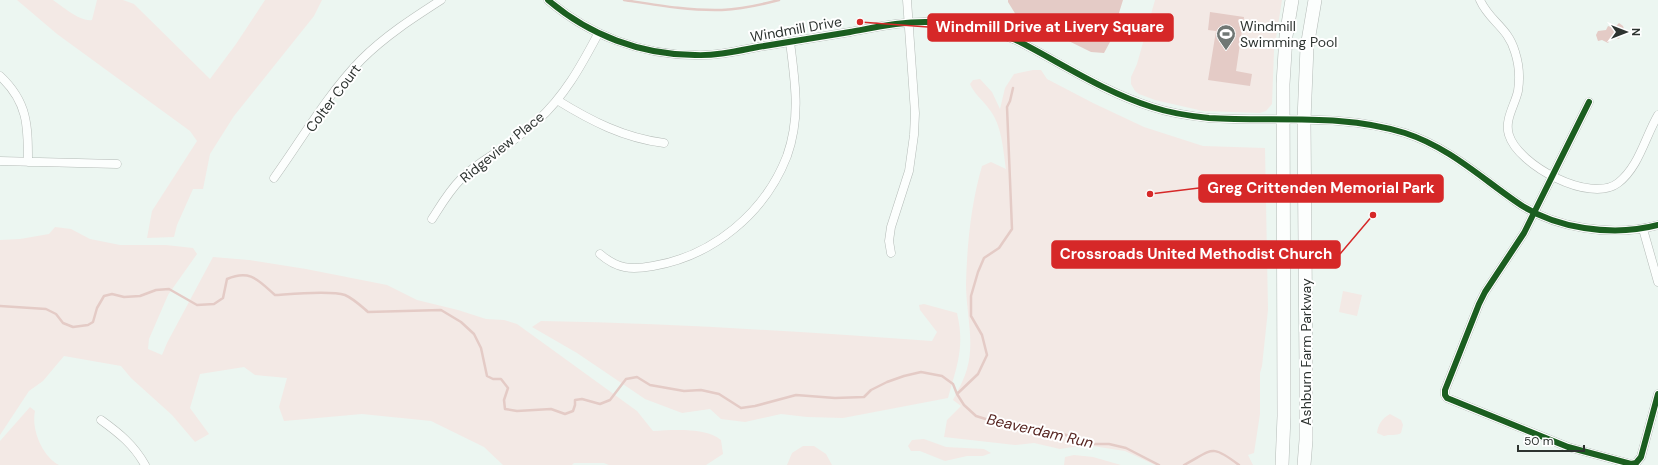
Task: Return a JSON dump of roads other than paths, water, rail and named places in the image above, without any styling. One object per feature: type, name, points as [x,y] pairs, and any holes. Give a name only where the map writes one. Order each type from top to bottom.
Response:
[{"type":"main road","name":"Ashburn Farm Parkway","points":[[1282,465],[1284,416],[1284,60],[1292,0]]},
{"type":"main road","name":"Ashburn Farm Parkway","points":[[1304,465],[1306,440],[1306,369],[1304,120],[1307,47],[1315,0]]},
{"type":"street","name":"Colter Court","points":[[274,178],[338,86],[361,60],[390,34],[441,0]]},
{"type":"street","name":"Windmill Drive","points":[[548,0],[572,19],[598,34],[636,48],[675,54],[695,55],[730,53],[909,22],[957,24],[1000,34],[1034,49],[1114,91],[1153,108],[1190,116],[1209,118],[1358,122],[1380,127],[1412,136],[1439,147],[1454,156],[1517,202],[1562,223],[1594,230],[1643,229],[1658,225]]},
{"type":"street","points":[[891,253],[889,241],[891,227],[909,171],[914,135],[915,113],[907,0]]},
{"type":"street","points":[[1480,0],[1488,14],[1507,33],[1516,54],[1518,67],[1518,90],[1508,123],[1508,134],[1513,146],[1529,162],[1553,176],[1587,188],[1605,188],[1616,184],[1632,167],[1658,115]]},
{"type":"street","name":"Ridgeview Place","points":[[432,219],[446,197],[462,178],[473,168],[511,142],[537,121],[558,100],[583,62],[598,34]]},
{"type":"street","points":[[600,254],[610,263],[625,268],[645,267],[670,262],[692,255],[723,238],[753,212],[772,186],[779,172],[788,151],[794,130],[797,109],[790,42]]},
{"type":"street","points":[[0,76],[13,90],[21,102],[26,115],[28,128],[28,162]]},
{"type":"street","points":[[558,100],[601,125],[647,141],[664,143]]},
{"type":"street","points":[[1589,102],[1524,233],[1485,292],[1479,304],[1444,390],[1444,395],[1448,398],[1568,447],[1631,464],[1636,463],[1640,457],[1658,394]]},
{"type":"street","points":[[0,161],[116,164]]},
{"type":"street","points":[[1643,229],[1658,282]]},
{"type":"street","points":[[101,420],[127,440],[138,452],[145,465]]},
{"type":"waterway","points":[[624,0],[697,10],[743,8],[779,0]]},
{"type":"waterway","points":[[957,394],[978,374],[987,355],[982,335],[971,316],[971,296],[978,272],[984,258],[999,248],[1012,229],[1007,107],[1013,88]]},
{"type":"waterway","name":"Beaverdam Run","points":[[0,306],[46,309],[56,314],[63,323],[73,327],[88,325],[93,322],[97,308],[104,296],[112,294],[124,297],[140,296],[156,290],[169,289],[197,305],[214,304],[223,298],[227,279],[242,275],[258,281],[275,295],[310,293],[345,295],[368,312],[441,310],[461,322],[474,334],[481,348],[487,376],[493,379],[501,379],[508,388],[504,400],[505,409],[517,411],[551,409],[565,414],[573,411],[575,400],[582,399],[600,404],[610,400],[626,379],[637,377],[650,385],[684,391],[701,390],[719,394],[741,408],[755,406],[796,395],[835,398],[864,397],[871,390],[887,382],[921,372],[942,376],[953,384],[964,405],[976,416],[992,421],[1015,423],[1029,431],[1060,433],[1093,444],[1109,444],[1126,448],[1159,465]]},
{"type":"waterway","name":"Beaverdam Run","points":[[1184,465],[1212,451],[1216,451],[1230,458],[1239,465]]},
{"type":"place","name":"Windmill Drive at Livery Square","points":[[860,22]]},
{"type":"place","name":"Windmill Swimming Pool","points":[[1226,51]]},
{"type":"place","name":"Greg Crittenden Memorial Park","points":[[1150,194]]},
{"type":"place","name":"Crossroads United Methodist Church","points":[[1373,215]]}]
